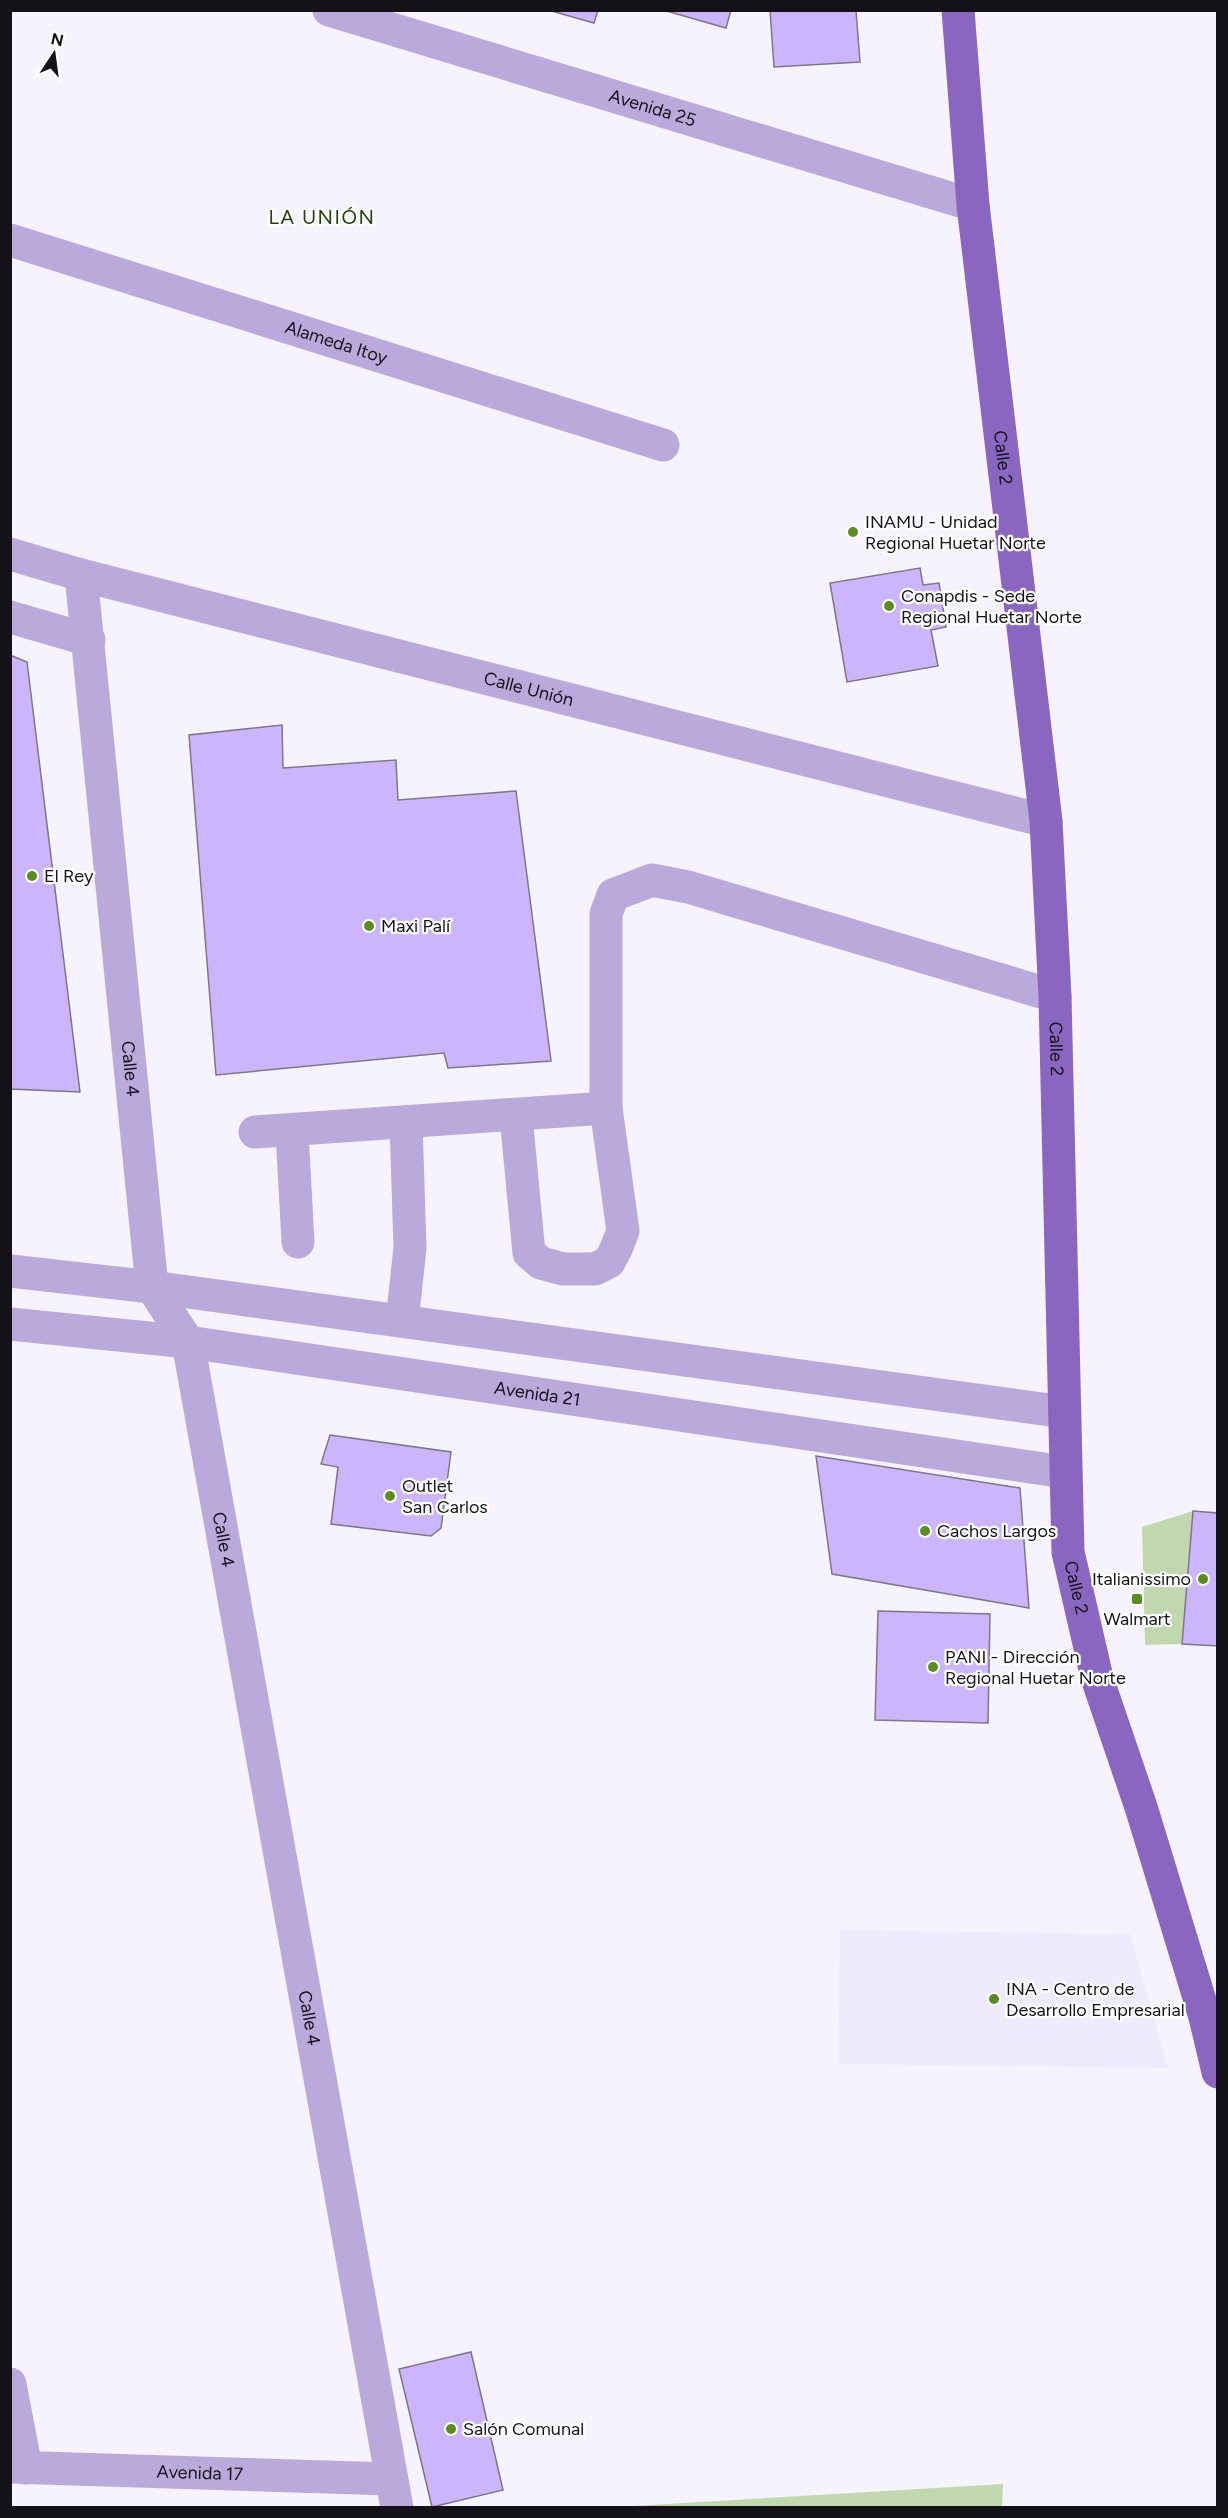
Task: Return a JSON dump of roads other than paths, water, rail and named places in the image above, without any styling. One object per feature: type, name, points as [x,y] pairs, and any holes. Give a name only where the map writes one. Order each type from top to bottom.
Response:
[{"type":"main road","name":"Calle 2","points":[[958,10],[973,205],[1046,821],[1054,996],[1064,1472],[1068,1552],[1097,1678],[1148,1829],[1205,2017],[1218,2072]]},
{"type":"street","name":"Avenida 25","points":[[329,10],[973,205]]},
{"type":"street","name":"Alameda Itoy","points":[[10,240],[663,445]]},
{"type":"street","name":"Calle Unión","points":[[10,554],[81,575],[1046,821]]},
{"type":"street","name":"Calle 4","points":[[81,575],[152,1287],[188,1342],[394,2493]]},
{"type":"street","points":[[10,617],[89,640]]},
{"type":"street","points":[[516,1116],[529,1253],[541,1263],[563,1269],[595,1269],[609,1262],[623,1231],[606,1108],[606,915],[613,896],[652,880],[688,887],[1054,996]]},
{"type":"street","points":[[255,1132],[292,1132],[606,1108]]},
{"type":"street","points":[[402,1321],[410,1248],[406,1122]]},
{"type":"street","points":[[292,1132],[298,1242]]},
{"type":"street","points":[[10,1271],[152,1287],[1064,1412]]},
{"type":"street","name":"Avenida 21","points":[[10,1324],[188,1342],[1064,1472]]},
{"type":"street","points":[[10,2384],[18,2467]]},
{"type":"street","name":"Avenida 17","points":[[18,2467],[394,2493]]},
{"type":"place","name":"INAMU - Unidad Regional Huetar Norte","points":[[853,532]]},
{"type":"place","name":"Conapdis - Sede Regional Huetar Norte","points":[[889,606]]},
{"type":"place","name":"El Rey","points":[[32,876]]},
{"type":"place","name":"Maxi Palí","points":[[369,926]]},
{"type":"place","name":"Outlet San Carlos","points":[[390,1496]]},
{"type":"place","name":"Cachos Largos","points":[[925,1531]]},
{"type":"place","name":"Italianissimo","points":[[1203,1579]]},
{"type":"place","name":"Walmart","points":[[1137,1599]]},
{"type":"place","name":"PANI - Dirección Regional Huetar Norte","points":[[933,1667]]},
{"type":"place","name":"INA - Centro de Desarrollo Empresarial","points":[[994,1999]]},
{"type":"place","name":"Salón Comunal","points":[[451,2429]]},
{"type":"district","name":"LA UNIÓN","points":[[322,217]]}]
